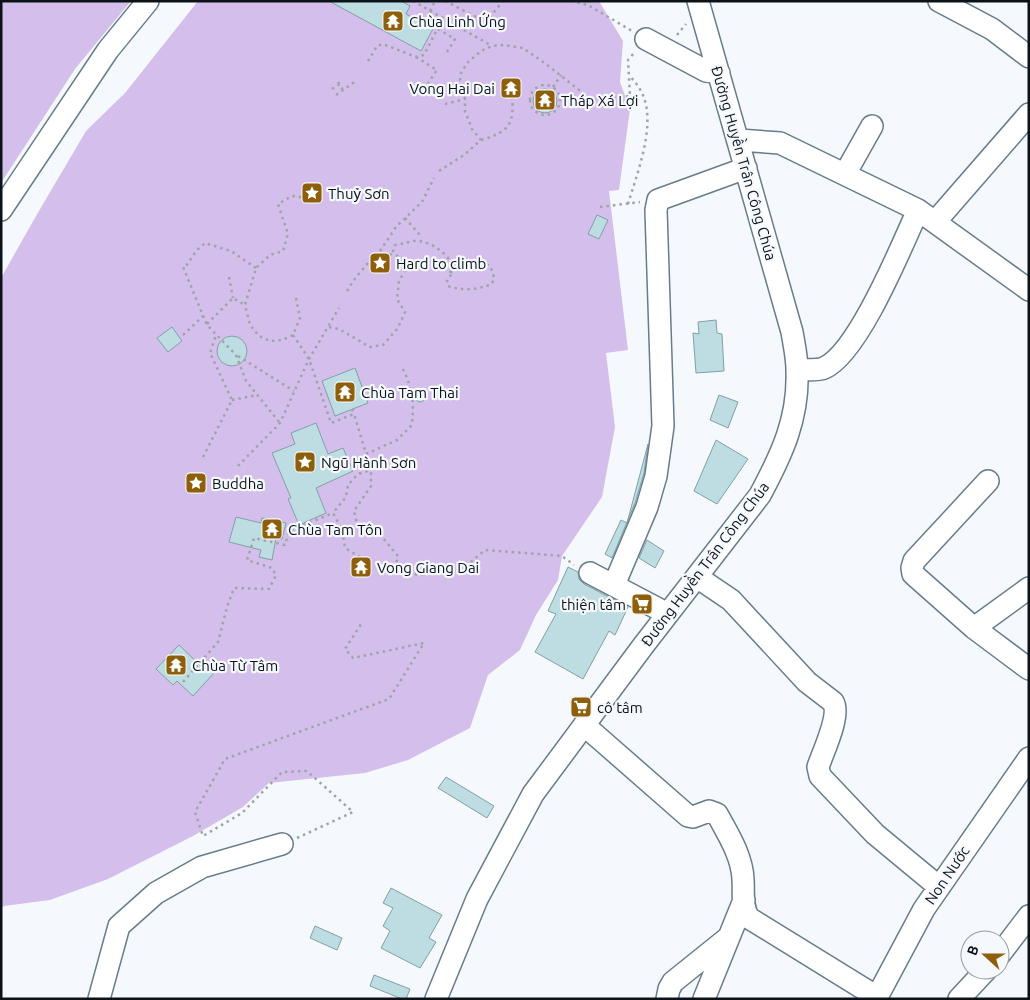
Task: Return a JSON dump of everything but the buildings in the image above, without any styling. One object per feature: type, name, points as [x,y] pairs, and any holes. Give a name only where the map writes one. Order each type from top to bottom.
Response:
[{"type":"street","points":[[1,210],[108,50],[148,1]]},
{"type":"street","name":"Đường Huyền Trân Công Chúa","points":[[436,999],[477,899],[533,794],[760,495],[775,467],[793,422],[797,370],[792,332],[698,1]]},
{"type":"street","points":[[939,1],[992,30],[1029,57]]},
{"type":"street","points":[[646,39],[706,71],[719,73]]},
{"type":"street","points":[[797,370],[824,368],[844,353],[927,216],[1029,114]]},
{"type":"street","points":[[845,174],[872,126]]},
{"type":"street","points":[[738,140],[780,143],[927,216],[1029,290]]},
{"type":"street","points":[[614,585],[647,507],[656,476],[663,426],[656,210],[658,200],[746,168]]},
{"type":"street","points":[[988,481],[914,561],[913,574],[974,628],[1029,669]]},
{"type":"street","points":[[590,573],[668,614]]},
{"type":"street","points":[[697,577],[731,600],[807,682],[833,702],[836,708],[836,716],[818,768],[820,776],[875,834],[939,887]]},
{"type":"street","points":[[974,628],[1029,588]]},
{"type":"street","points":[[584,725],[688,816],[693,817],[709,811],[717,814],[734,847],[741,866],[744,908],[749,918],[877,998]]},
{"type":"street","name":"Non Nước","points":[[877,998],[924,909],[1029,758]]},
{"type":"street","points":[[99,999],[119,926],[156,893],[202,867],[282,844]]},
{"type":"street","points":[[704,999],[744,900]]},
{"type":"street","points":[[1010,941],[1029,916]]},
{"type":"street","points":[[667,999],[669,988],[673,982],[729,937]]},
{"type":"street","points":[[958,999],[976,980]]},
{"type":"path","points":[[413,1],[492,46]]},
{"type":"path","points":[[430,11],[435,1]]},
{"type":"path","points":[[445,1],[486,22],[503,1]]},
{"type":"path","points":[[481,140],[472,129],[465,111],[465,98],[460,80],[461,73],[467,63],[492,46],[504,45],[523,48],[592,100],[630,96],[628,60],[646,39],[588,3],[571,1]]},
{"type":"path","points":[[416,57],[424,55],[443,18]]},
{"type":"path","points":[[438,29],[455,39],[448,52]]},
{"type":"path","points":[[368,61],[378,46],[383,44],[396,48],[416,57],[437,70],[428,83]]},
{"type":"path","points":[[553,87],[561,75]]},
{"type":"path","points":[[628,204],[646,139],[647,118],[645,99],[639,87],[629,75]]},
{"type":"path","points":[[336,95],[356,81]]},
{"type":"path","points":[[332,89],[339,83],[343,90]]},
{"type":"path","points":[[544,85],[553,87],[560,95],[558,110],[549,116],[538,114],[530,103],[532,93],[535,89],[544,85]]},
{"type":"path","points":[[439,172],[464,155],[481,140],[497,135],[507,128],[513,111],[512,93]]},
{"type":"path","points":[[445,104],[465,98]]},
{"type":"path","points":[[380,251],[396,227],[422,202],[434,178]]},
{"type":"path","points":[[296,298],[300,318],[293,335],[282,340],[270,340],[259,336],[250,325],[245,305],[256,268],[270,255],[283,251],[288,234],[278,204],[292,196],[308,198]]},
{"type":"path","points":[[600,207],[658,200]]},
{"type":"path","points":[[405,218],[420,235]]},
{"type":"path","points":[[380,264],[386,261],[393,252],[395,245],[416,240],[432,244],[454,266],[455,272],[450,272],[452,273],[447,281],[448,286],[458,290],[482,288],[492,284],[494,271],[484,261]]},
{"type":"path","points":[[256,268],[231,251],[206,243],[197,250],[186,266],[183,267],[207,325],[236,355],[294,391]]},
{"type":"path","points":[[328,327],[339,329],[370,347],[383,345],[398,328],[405,312],[397,299],[399,281],[407,267],[393,252]]},
{"type":"path","points":[[347,291],[368,263]]},
{"type":"path","points":[[229,277],[233,298],[245,305]]},
{"type":"path","points":[[207,325],[233,298]]},
{"type":"path","points":[[238,466],[280,423],[309,359],[339,308]]},
{"type":"path","points":[[183,335],[203,316]]},
{"type":"path","points":[[216,335],[210,353],[232,400]]},
{"type":"path","points":[[293,335],[309,359],[331,423],[354,414]]},
{"type":"path","points":[[236,355],[246,381],[280,423]]},
{"type":"path","points":[[366,454],[397,440],[412,425],[414,403],[412,392],[402,367]]},
{"type":"path","points":[[232,400],[257,395]]},
{"type":"path","points":[[203,458],[232,400]]},
{"type":"path","points":[[352,409],[371,470],[371,486],[354,511],[358,528],[378,532],[398,556],[396,565],[419,576],[441,568],[471,562],[485,550],[562,556]]},
{"type":"path","points":[[183,682],[218,642],[234,588],[269,589],[276,575],[272,568],[247,560],[254,538],[285,545],[289,531],[333,513],[346,497],[348,485],[358,474],[371,470]]},
{"type":"path","points":[[333,513],[342,529],[345,548],[360,557],[363,563]]},
{"type":"path","points":[[282,844],[353,812],[307,771],[282,772],[242,814],[203,836],[195,812],[225,759],[389,699],[424,643],[353,658],[345,648],[363,621]]},
{"type":"shaded area","points":[[1,1],[131,1],[75,69],[1,183]]},
{"type":"shaded area","name":"Ngũ Hành Sơn","points":[[198,1],[599,1],[623,41],[620,82],[630,109],[619,190],[609,191],[628,350],[606,353],[615,427],[602,497],[562,556],[558,580],[536,615],[520,650],[488,675],[470,728],[408,760],[365,773],[269,783],[243,807],[193,836],[108,879],[50,900],[1,908],[1,278],[86,131],[125,93]]},
{"type":"place","name":"Chùa Linh Ứng","points":[[393,21]]},
{"type":"place","name":"Vong Hai Dai","points":[[511,88]]},
{"type":"place","name":"Tháp Xá Lợi","points":[[545,100]]},
{"type":"place","name":"Thuỷ Sơn","points":[[312,193]]},
{"type":"place","name":"Hard to climb","points":[[380,263]]},
{"type":"place","name":"Chùa Tam Thai","points":[[345,392]]},
{"type":"place","name":"Ngũ Hành Sơn","points":[[305,462]]},
{"type":"place","name":"Buddha","points":[[196,483]]},
{"type":"place","name":"Chùa Tam Tôn","points":[[272,529]]},
{"type":"place","name":"Vong Giang Dai","points":[[361,567]]},
{"type":"place","name":"thiện tâm","points":[[642,604]]},
{"type":"place","name":"Chùa Từ Tâm","points":[[176,665]]},
{"type":"place","name":"cô tâm","points":[[581,707]]}]
